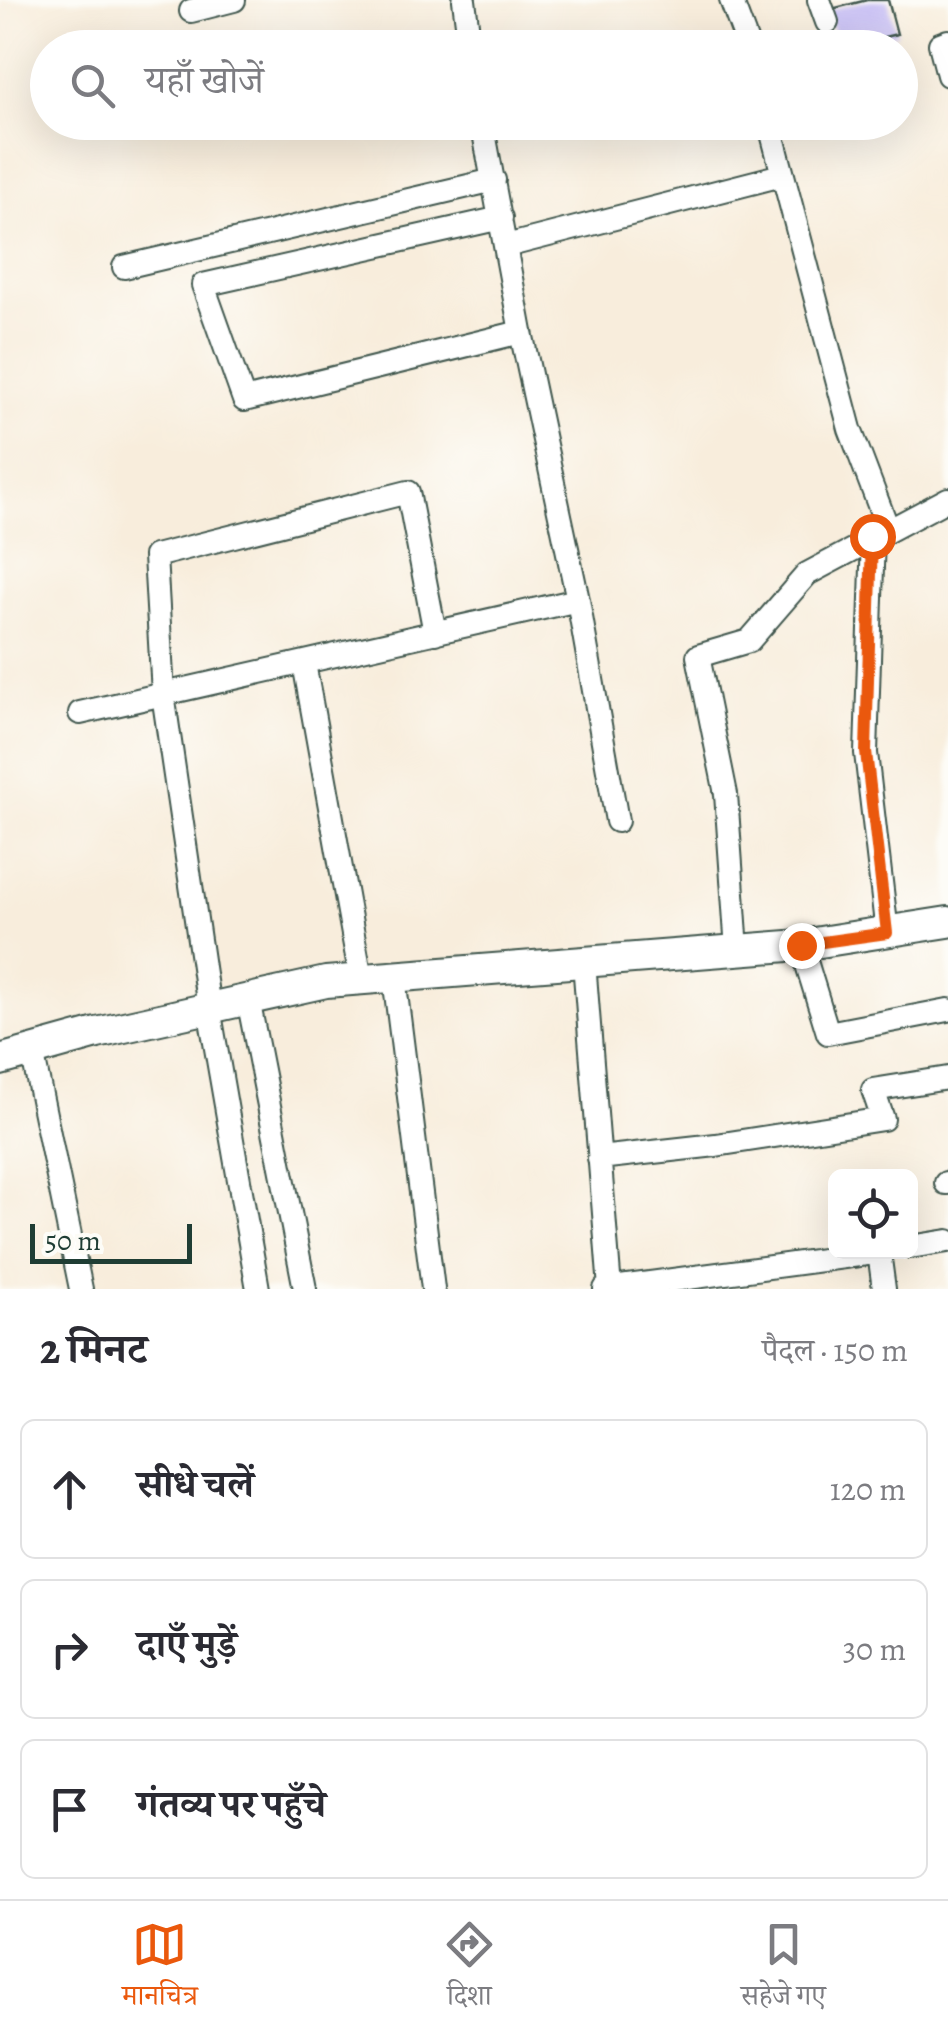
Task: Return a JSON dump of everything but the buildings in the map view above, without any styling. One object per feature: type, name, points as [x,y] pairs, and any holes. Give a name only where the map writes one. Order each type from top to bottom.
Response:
[{"type":"street","points":[[191,11],[234,0]]},
{"type":"street","points":[[464,0],[468,30]]},
{"type":"street","points":[[732,0],[743,30]]},
{"type":"street","points":[[948,42],[940,44],[948,75]]},
{"type":"street","points":[[486,140],[521,332],[578,600],[617,821]]},
{"type":"street","points":[[773,140],[880,533],[866,752],[887,933]]},
{"type":"street","points":[[506,246],[782,175]]},
{"type":"street","points":[[124,267],[494,180]]},
{"type":"street","points":[[501,218],[204,285],[244,400],[521,332]]},
{"type":"street","points":[[258,1289],[208,1008],[163,694],[155,556],[408,492],[435,633]]},
{"type":"street","points":[[738,950],[726,794],[698,656],[749,641],[807,574],[948,498]]},
{"type":"street","points":[[80,713],[578,600]]},
{"type":"street","points":[[304,662],[361,980]]},
{"type":"street","points":[[0,1060],[326,982],[801,945],[948,922]]},
{"type":"street","points":[[801,945],[828,1033],[948,1010]]},
{"type":"street","points":[[584,962],[608,1289],[744,1280],[847,1259]]},
{"type":"street","points":[[394,977],[433,1289]]},
{"type":"street","points":[[248,1000],[304,1289]]},
{"type":"street","points":[[32,1051],[81,1289]]},
{"type":"street","points":[[599,1158],[883,1119],[872,1090],[948,1078]]},
{"type":"street","points":[[918,1246],[948,1242]]},
{"type":"street","points":[[882,1259],[884,1289]]},
{"type":"route","points":[[801,945],[887,933],[866,752],[872,536]]}]
